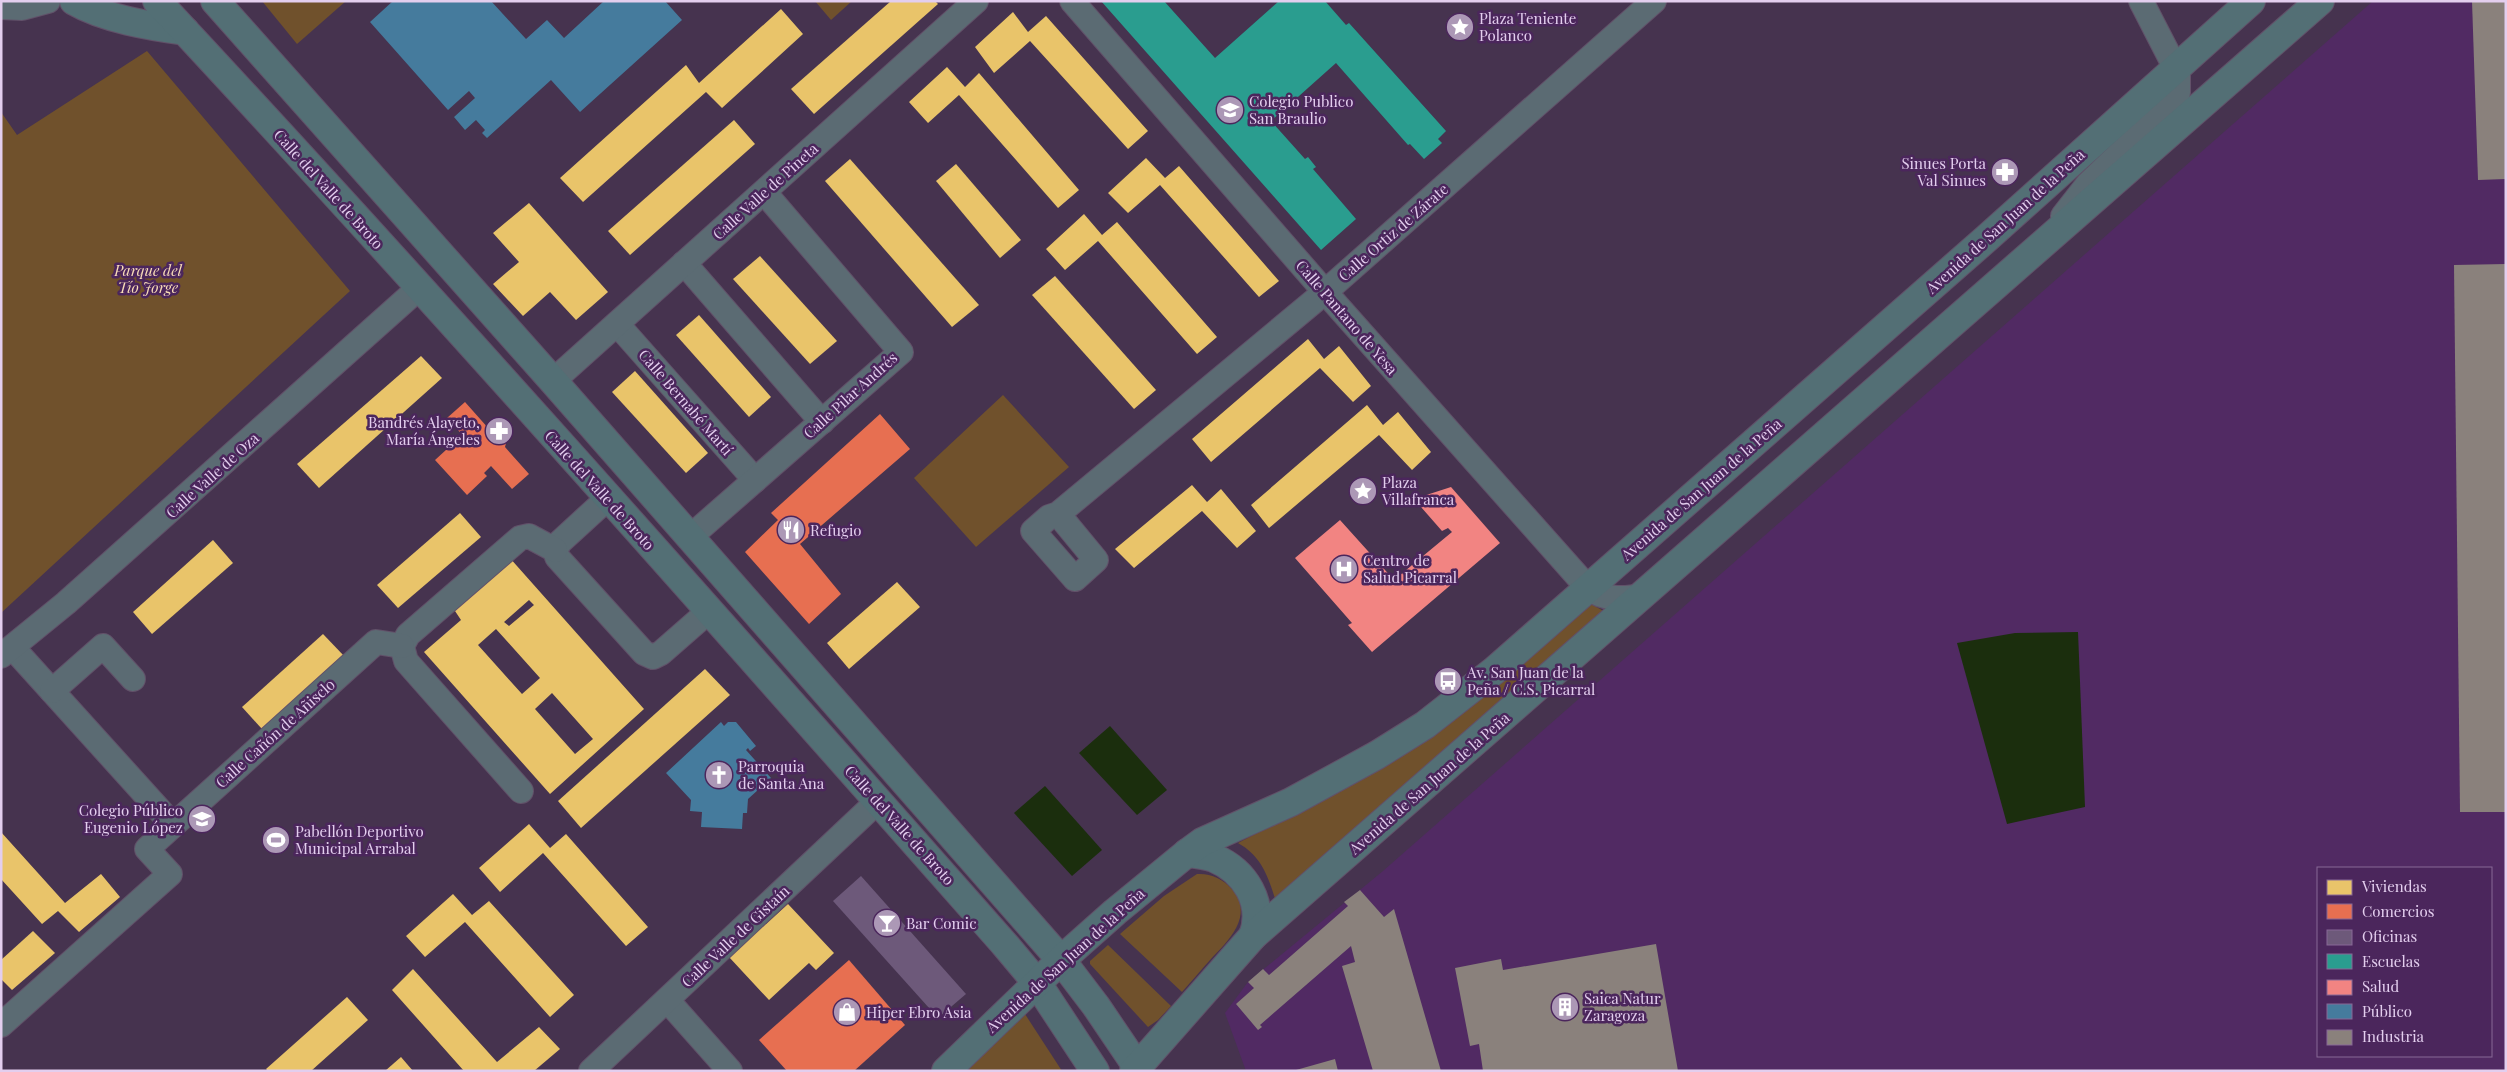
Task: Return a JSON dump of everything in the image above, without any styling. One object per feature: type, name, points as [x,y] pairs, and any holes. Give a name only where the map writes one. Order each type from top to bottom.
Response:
[{"type":"main road","points":[[74,1],[85,8],[153,26],[185,31]]},
{"type":"main road","name":"Calle del Valle de Broto","points":[[157,1],[608,498],[1006,946],[1037,983],[1095,1071]]},
{"type":"main road","name":"Calle del Valle de Broto","points":[[215,1],[553,381],[1061,960],[1096,1006],[1137,1070]]},
{"type":"main road","name":"Avenida de San Juan de la Peña","points":[[946,1071],[1061,960],[1115,912],[1202,842],[1247,823],[1347,773],[1425,725],[1496,670],[1987,238],[2251,1]]},
{"type":"main road","name":"Avenida de San Juan de la Peña","points":[[1137,1070],[1253,936],[2320,1]]},
{"type":"main road","name":"Avenida de San Juan de la Peña","points":[[1187,853],[1212,857],[1228,866],[1245,882],[1258,910],[1258,923],[1253,936]]},
{"type":"street","points":[[1,7],[22,8],[48,1]]},
{"type":"street","name":"Calle Valle de Pineta","points":[[553,381],[976,1]]},
{"type":"street","name":"Calle Pantano de Yesa","points":[[1072,1],[1325,292],[1588,588],[1599,595],[1614,598],[1642,596]]},
{"type":"street","name":"Calle Ortiz de Zárate","points":[[1058,514],[1325,292],[1654,1]]},
{"type":"street","points":[[2141,1],[2175,68]]},
{"type":"street","name":"Avenida de San Juan de la Peña","points":[[2033,254],[2088,184],[2172,103],[2180,86],[2175,68]]},
{"type":"street","name":"Calle Pilar Andrés","points":[[690,537],[901,352],[764,192]]},
{"type":"street","points":[[684,263],[822,422]]},
{"type":"street","name":"Calle Valle de Oza","points":[[7,652],[221,467],[419,288]]},
{"type":"street","name":"Calle Bernabé Martí","points":[[617,324],[755,480]]},
{"type":"street","points":[[608,498],[560,542],[555,550],[557,558],[644,653],[653,657],[661,653],[708,611]]},
{"type":"street","points":[[521,791],[406,661],[402,646],[408,634],[520,538],[529,536],[555,550]]},
{"type":"street","name":"Calle Cañón de Añisclo","points":[[1,1025],[170,874],[147,849],[376,642],[402,646]]},
{"type":"street","points":[[52,691],[103,646],[133,679]]},
{"type":"street","points":[[7,652],[52,691],[173,825]]},
{"type":"street","name":"Calle Valle de Gistaín","points":[[591,1071],[878,801]]},
{"type":"street","points":[[667,1000],[730,1071]]},
{"type":"shaded area","points":[[2373,1],[2506,1],[2506,1071],[1246,1071],[1225,1013],[1248,982],[1383,871]]},
{"type":"shaded area","points":[[2078,632],[2085,807],[2007,824],[1957,643],[2015,633]]},
{"type":"shaded area","points":[[1110,726],[1167,790],[1137,815],[1079,753]]},
{"type":"shaded area","points":[[1045,786],[1102,850],[1072,876],[1014,813]]},
{"type":"green space","points":[[262,1],[346,1],[297,44]]},
{"type":"green space","points":[[815,1],[852,1],[831,20]]},
{"type":"green space","name":"Parque del Tío Jorge","points":[[147,51],[350,291],[1,613],[1,112],[17,135]]},
{"type":"green space","points":[[1003,395],[1069,467],[976,547],[914,478]]},
{"type":"green space","points":[[1589,603],[1611,615],[1277,905],[1268,878],[1259,862],[1254,855],[1238,843],[1318,801]]},
{"type":"green space","points":[[1197,874],[1216,877],[1232,889],[1241,909],[1240,918],[1224,945],[1182,992],[1120,934],[1164,896]]},
{"type":"green space","points":[[1108,945],[1171,1006],[1158,1020],[1148,1027],[1090,964],[1090,961]]},
{"type":"green space","points":[[1023,1011],[1062,1071],[959,1071]]},
{"type":"building: Viviendas","points":[[891,1],[935,1],[938,4],[814,114],[791,89]]},
{"type":"building: Viviendas","points":[[781,9],[803,34],[722,108],[706,92],[583,202],[560,178],[686,65],[699,83]]},
{"type":"building: Viviendas","points":[[1013,12],[1028,32],[1046,16],[1148,131],[1128,149],[1030,41],[994,73],[975,47]]},
{"type":"building: Viviendas","points":[[947,67],[965,87],[979,73],[1079,190],[1058,208],[959,95],[928,123],[909,102]]},
{"type":"building: Viviendas","points":[[734,120],[755,144],[630,255],[608,231]]},
{"type":"building: Viviendas","points":[[1146,158],[1165,178],[1179,166],[1279,281],[1259,297],[1160,185],[1128,213],[1108,193]]},
{"type":"building: Viviendas","points":[[850,159],[979,305],[952,327],[825,181]]},
{"type":"building: Viviendas","points":[[956,164],[1021,240],[1000,258],[936,181]]},
{"type":"building: Viviendas","points":[[529,203],[608,292],[576,320],[550,292],[523,316],[493,284],[519,262],[493,233]]},
{"type":"building: Viviendas","points":[[1084,214],[1102,235],[1117,222],[1217,337],[1197,354],[1098,241],[1065,270],[1046,249]]},
{"type":"building: Viviendas","points":[[760,256],[837,341],[810,364],[733,279]]},
{"type":"building: Viviendas","points":[[1055,276],[1156,390],[1134,409],[1032,295]]},
{"type":"building: Viviendas","points":[[699,315],[771,397],[749,417],[676,335]]},
{"type":"building: Viviendas","points":[[1308,339],[1324,359],[1339,346],[1371,386],[1353,402],[1320,368],[1211,462],[1192,439]]},
{"type":"building: Viviendas","points":[[421,356],[442,378],[319,488],[297,464]]},
{"type":"building: Viviendas","points":[[635,371],[708,453],[686,473],[612,392]]},
{"type":"building: Viviendas","points":[[1367,405],[1383,425],[1398,412],[1431,452],[1412,470],[1379,435],[1269,528],[1251,505]]},
{"type":"building: Viviendas","points":[[1192,485],[1207,502],[1221,489],[1256,531],[1237,548],[1202,511],[1134,568],[1115,549]]},
{"type":"building: Viviendas","points":[[460,513],[481,537],[398,608],[377,585]]},
{"type":"building: Viviendas","points":[[213,540],[233,563],[152,634],[133,612]]},
{"type":"building: Viviendas","points":[[509,557],[644,709],[550,794],[424,652],[461,620],[453,608]],"holes":[[[529,600],[534,605],[509,626],[504,622]],[[496,629],[540,678],[522,694],[478,645]],[[552,693],[593,739],[575,754],[535,709]]]},
{"type":"building: Viviendas","points":[[897,582],[920,607],[849,669],[827,643]]},
{"type":"building: Viviendas","points":[[323,634],[345,657],[262,729],[242,707]]},
{"type":"building: Viviendas","points":[[705,669],[730,695],[581,828],[558,801]]},
{"type":"building: Viviendas","points":[[529,824],[550,848],[566,834],[648,927],[626,946],[543,853],[500,892],[479,868]]},
{"type":"building: Viviendas","points":[[1,832],[65,903],[101,874],[120,897],[79,932],[58,911],[42,924],[1,879]]},
{"type":"building: Viviendas","points":[[453,894],[472,915],[489,901],[574,995],[550,1017],[465,922],[425,957],[406,936]]},
{"type":"building: Viviendas","points":[[788,904],[834,953],[816,970],[809,963],[769,1000],[729,957],[763,921],[766,924]]},
{"type":"building: Viviendas","points":[[33,931],[55,953],[12,990],[1,979],[1,960]]},
{"type":"building: Viviendas","points":[[413,969],[497,1062],[539,1027],[560,1049],[534,1071],[464,1071],[392,990]]},
{"type":"building: Viviendas","points":[[347,997],[368,1020],[311,1071],[268,1071],[266,1069]]},
{"type":"building: Viviendas","points":[[401,1057],[413,1071],[385,1071]]},
{"type":"building: Comercios","points":[[465,402],[489,429],[496,427],[507,439],[505,447],[529,474],[512,489],[491,466],[484,473],[487,476],[467,495],[435,460],[458,439],[461,444],[466,439],[447,418]]},
{"type":"building: Comercios","points":[[880,414],[910,449],[800,544],[841,594],[809,624],[745,552],[778,520],[771,513]]},
{"type":"building: Comercios","points":[[849,960],[905,1025],[854,1071],[787,1071],[759,1040]]},
{"type":"building: Oficinas","points":[[861,876],[966,994],[938,1018],[833,901]]},
{"type":"building: Escuelas","points":[[1101,1],[1164,1],[1215,58],[1279,1],[1325,1],[1346,25],[1349,23],[1446,131],[1438,139],[1442,143],[1424,159],[1410,144],[1408,145],[1336,63],[1271,121],[1305,159],[1308,157],[1316,167],[1313,169],[1356,219],[1321,250]]},
{"type":"building: Salud","name":"Centro de Salud Picarral","points":[[1451,487],[1500,543],[1372,652],[1348,625],[1352,623],[1295,558],[1340,520],[1394,580],[1452,532],[1448,528],[1442,531],[1414,499]]},
{"type":"building: Público","points":[[393,1],[491,1],[526,39],[547,20],[564,38],[604,1],[665,1],[682,20],[580,112],[551,80],[487,138],[482,133],[485,130],[476,120],[465,130],[454,117],[475,98],[469,91],[448,110],[370,22]]},
{"type":"building: Público","name":"Parroquia de Santa Ana","points":[[721,722],[724,726],[728,722],[736,722],[756,746],[750,751],[748,748],[746,750],[771,778],[748,799],[747,813],[743,813],[742,829],[701,827],[702,812],[690,811],[691,800],[666,773]]},
{"type":"building: Industria","points":[[2472,1],[2506,1],[2506,179],[2478,180]]},
{"type":"building: Industria","points":[[2506,264],[2506,812],[2460,812],[2454,265]]},
{"type":"building: Industria","points":[[1360,890],[1384,917],[1394,909],[1441,1071],[1373,1071],[1342,966],[1355,962],[1351,946],[1260,1025],[1262,1027],[1258,1030],[1236,1004],[1254,988],[1248,982],[1263,969],[1269,975],[1348,906],[1344,902]]},
{"type":"building: Industria","name":"Saica Natur Zaragoza","points":[[1656,944],[1678,1071],[1483,1071],[1479,1044],[1470,1046],[1455,968],[1501,959],[1503,970]]},
{"type":"building: Industria","points":[[1335,1059],[1338,1071],[1296,1071],[1296,1070]]},
{"type":"place","name":"Plaza Teniente Polanco","points":[[1460,27]]},
{"type":"place","name":"Colegio Publico San Braulio","points":[[1230,110]]},
{"type":"place","name":"Sinues Porta Val Sinues","points":[[2005,172]]},
{"type":"place","name":"Bandrés Alayeto, María Ángeles","points":[[499,431]]},
{"type":"place","name":"Plaza Villafranca","points":[[1363,491]]},
{"type":"place","name":"Refugio","points":[[791,530]]},
{"type":"place","name":"Centro de Salud Picarral","points":[[1344,569]]},
{"type":"place","name":"Av. San Juan de la Peña / C.S. Picarral","points":[[1448,681]]},
{"type":"place","name":"Parroquia de Santa Ana","points":[[719,775]]},
{"type":"place","name":"Colegio Público Eugenio López","points":[[202,819]]},
{"type":"place","name":"Pabellón Deportivo Municipal Arrabal","points":[[276,840]]},
{"type":"place","name":"Bar Comic","points":[[887,923]]},
{"type":"place","name":"Saica Natur Zaragoza","points":[[1565,1007]]},
{"type":"place","name":"Hiper Ebro Asia","points":[[847,1012]]}]
